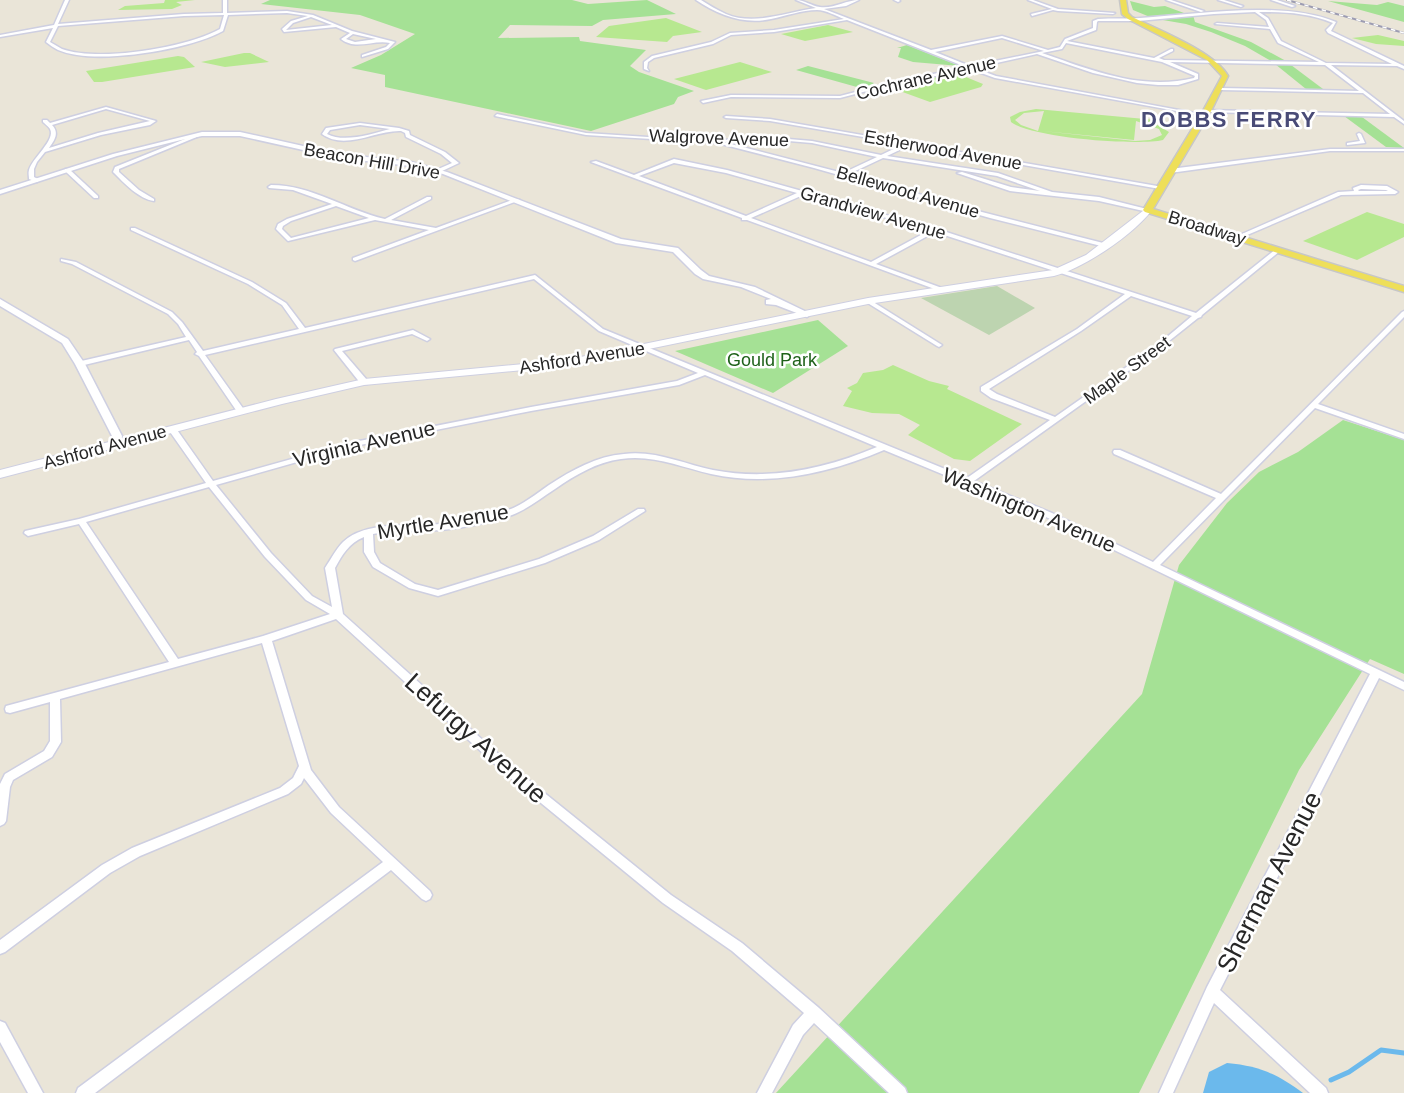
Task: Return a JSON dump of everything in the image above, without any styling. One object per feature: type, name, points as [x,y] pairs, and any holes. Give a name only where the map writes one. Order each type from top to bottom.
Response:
[{"type":"main road","points":[[1123,1],[1125,14],[1133,20],[1212,62],[1224,73],[1220,89]]},
{"type":"main road","name":"Broadway","points":[[1220,89],[1148,210],[1404,289]]},
{"type":"main road","name":"Ashford Avenue","points":[[0,474],[240,411],[364,382],[566,363],[868,301],[1061,272],[1105,244],[1148,210]]},
{"type":"street","points":[[67,0],[48,42],[57,48],[81,53],[130,53],[171,48],[207,40],[222,30],[225,0]]},
{"type":"street","points":[[698,0],[724,15],[744,19],[768,19],[852,4],[857,0]]},
{"type":"street","points":[[798,0],[929,52],[1014,81],[1206,113],[1395,116]]},
{"type":"street","points":[[1032,2],[1042,0]]},
{"type":"street","points":[[1106,0],[1130,0]]},
{"type":"street","points":[[1168,0],[1204,12]]},
{"type":"street","points":[[1220,0],[1253,7],[1303,12],[1329,18],[1335,23]]},
{"type":"street","points":[[1273,0],[1340,20],[1328,30],[1329,32],[1403,67]]},
{"type":"street","points":[[1032,2],[1055,9],[1125,14]]},
{"type":"street","points":[[1133,20],[1253,7],[1267,19],[1279,42],[1326,64],[1404,123]]},
{"type":"street","points":[[1032,15],[1055,9]]},
{"type":"street","points":[[0,36],[56,25],[270,11],[313,16],[352,33],[393,43],[387,48],[363,56]]},
{"type":"street","points":[[313,16],[292,22],[284,29],[285,31],[335,26]]},
{"type":"street","points":[[648,70],[645,68],[646,62],[652,57],[697,46],[705,48],[711,46],[708,44],[730,34],[774,31],[848,20]]},
{"type":"street","name":"Cochrane Avenue","points":[[703,102],[731,96],[840,97],[1061,48],[1064,42],[1095,29],[1096,20],[1133,20]]},
{"type":"street","points":[[1217,24],[1272,28]]},
{"type":"street","points":[[352,33],[343,39],[345,42],[351,44],[384,39]]},
{"type":"street","points":[[929,52],[1000,35],[1048,51]]},
{"type":"street","points":[[1064,42],[1163,61],[1403,67]]},
{"type":"street","points":[[1037,53],[1110,78],[1177,83],[1192,81],[1198,77],[1157,57],[1172,50]]},
{"type":"street","points":[[1232,54],[1242,62]]},
{"type":"street","points":[[1220,89],[1364,92]]},
{"type":"street","points":[[37,180],[31,178],[29,169],[35,158],[50,146],[53,139],[47,123],[106,108],[154,121],[44,151]]},
{"type":"street","name":"Walgrove Avenue","points":[[497,115],[570,132],[710,142],[747,138],[785,139],[828,145],[940,168],[998,175],[1049,192]]},
{"type":"street","name":"Estherwood Avenue","points":[[726,117],[760,118],[1160,187]]},
{"type":"street","points":[[399,129],[348,139],[332,138],[324,134],[328,129],[360,124],[399,129],[405,131],[408,136],[443,153],[456,163],[438,171]]},
{"type":"street","points":[[152,200],[127,183],[116,172],[117,168],[201,134]]},
{"type":"street","name":"Beacon Hill Drive","points":[[0,192],[115,155],[201,134],[240,134],[316,151],[398,162],[438,171],[619,241],[675,250],[682,254],[702,275],[729,284],[729,289],[769,302],[777,302],[807,314]]},
{"type":"street","points":[[1336,149],[1328,145],[1363,142],[1359,134]]},
{"type":"street","name":"Bellewood Avenue","points":[[710,142],[845,174],[977,213],[1041,226],[1105,244]]},
{"type":"street","points":[[845,174],[909,144]]},
{"type":"street","points":[[1170,171],[1336,149],[1404,150]]},
{"type":"street","name":"Grandview Avenue","points":[[637,177],[636,175],[645,170],[674,161],[684,162],[805,192],[935,230],[1199,316]]},
{"type":"street","points":[[594,162],[744,219],[940,289]]},
{"type":"street","name":"Walgrove Avenue","points":[[940,168],[1010,189],[1099,199],[1148,210]]},
{"type":"street","points":[[67,170],[96,197]]},
{"type":"street","points":[[271,186],[296,189],[334,205],[387,220],[436,229]]},
{"type":"street","points":[[1238,237],[1340,193],[1389,194],[1395,192],[1387,188],[1369,187],[1356,188],[1357,193]]},
{"type":"street","points":[[744,219],[805,192]]},
{"type":"street","points":[[387,220],[429,198]]},
{"type":"street","points":[[355,258],[517,200]]},
{"type":"street","points":[[334,205],[289,220],[280,225],[279,229],[290,240],[376,217]]},
{"type":"street","points":[[133,229],[250,283],[284,304],[304,331],[200,354]]},
{"type":"street","points":[[871,264],[935,230]]},
{"type":"street","name":"Maple Street","points":[[969,481],[1058,420],[1199,316],[1278,250]]},
{"type":"street","points":[[63,260],[74,263],[170,313],[240,411]]},
{"type":"street","name":"Washington Avenue","points":[[304,331],[535,277],[593,326],[1049,515],[1404,686]]},
{"type":"street","points":[[1058,420],[994,396],[984,389],[987,385],[1079,330],[1129,294]]},
{"type":"street","points":[[868,301],[939,345]]},
{"type":"street","points":[[0,302],[60,337],[80,363],[117,436],[116,444]]},
{"type":"street","points":[[1155,565],[1404,313]]},
{"type":"street","points":[[364,382],[337,350],[413,332],[419,333],[426,339]]},
{"type":"street","points":[[80,363],[190,338]]},
{"type":"street","name":"Virginia Avenue","points":[[28,533],[349,445],[679,383],[704,373]]},
{"type":"street","points":[[1314,405],[1404,437]]},
{"type":"street","name":"Lefurgy Avenue","points":[[172,429],[210,483],[268,555],[309,598],[338,615],[512,773],[667,899],[737,947],[814,1013]]},
{"type":"street","name":"Myrtle Avenue","points":[[338,615],[330,568],[344,546],[355,538],[400,528],[441,527],[514,512],[579,470],[600,461],[625,456],[649,455],[713,472],[745,476],[786,476],[852,462],[885,447]]},
{"type":"street","points":[[1117,452],[1221,497]]},
{"type":"street","points":[[368,534],[369,552],[376,565],[412,586],[438,593],[542,561],[596,538],[641,511]]},
{"type":"street","points":[[81,520],[175,663]]},
{"type":"street","points":[[10,709],[266,639],[338,615]]},
{"type":"street","points":[[266,639],[304,767],[335,810],[390,864],[426,895]]},
{"type":"street","name":"Sherman Avenue","points":[[1166,1093],[1212,992],[1376,673]]},
{"type":"street","points":[[0,821],[4,787],[9,777],[48,754],[56,742],[55,696]]},
{"type":"street","points":[[0,948],[106,869],[136,852],[284,791],[297,781],[304,767]]},
{"type":"street","points":[[83,1093],[390,864]]},
{"type":"street","points":[[1212,992],[1321,1093]]},
{"type":"street","points":[[764,1093],[798,1030],[814,1013],[900,1093]]},
{"type":"street","points":[[0,1028],[36,1093]]},
{"type":"green space","points":[[165,0],[195,0],[176,2],[182,5],[172,9],[118,10],[125,6],[164,3]]},
{"type":"green space","points":[[270,0],[572,0],[588,4],[647,0],[676,14],[603,20],[592,26],[510,25],[498,38],[579,37],[580,41],[646,50],[630,66],[639,72],[694,91],[678,97],[674,104],[591,131],[385,87],[385,75],[351,68],[381,55],[415,34],[360,15],[261,4]]},
{"type":"green space","points":[[1130,1],[1154,7],[1165,6],[1184,13],[1150,17],[1133,10]]},
{"type":"green space","points":[[1328,1],[1377,5],[1388,2],[1404,6],[1404,22]]},
{"type":"green space","points":[[1193,15],[1195,22],[1251,42],[1286,61],[1271,61],[1245,46],[1211,32],[1186,24],[1157,19]]},
{"type":"green space","points":[[666,18],[702,32],[673,36],[667,42],[596,37],[609,26]]},
{"type":"green space","points":[[828,25],[853,32],[805,41],[781,34]]},
{"type":"green space","points":[[1378,35],[1404,41],[1404,46],[1376,44],[1352,38]]},
{"type":"green space","points":[[907,45],[960,66],[913,62],[898,57],[901,48],[897,48]]},
{"type":"green space","points":[[250,53],[269,62],[225,67],[201,62]]},
{"type":"green space","points":[[178,56],[184,57],[195,67],[102,82],[94,82],[86,71]]},
{"type":"green space","points":[[740,62],[772,72],[706,90],[674,79]]},
{"type":"green space","points":[[1275,64],[1291,65],[1323,89],[1306,89]]},
{"type":"green space","points":[[808,66],[874,83],[864,89],[796,70]]},
{"type":"green space","points":[[956,73],[983,84],[981,87],[930,102],[886,86]]},
{"type":"green space","points":[[1036,109],[1156,120],[1154,123],[1169,132],[1163,140],[1150,142],[1109,141],[1061,136],[1022,128],[1011,122],[1010,117],[1020,112]],"holes":[[[1044,111],[1038,131],[1021,125],[1015,120],[1024,113]],[[1136,121],[1159,129],[1162,135],[1150,140],[1135,141],[1042,131],[1134,140]]]},
{"type":"green space","points":[[1344,116],[1362,117],[1404,148],[1386,147]]},
{"type":"green space","points":[[1367,212],[1404,224],[1404,237],[1357,260],[1303,241]]},
{"type":"green space","points":[[997,286],[1035,308],[989,335],[921,298]]},
{"type":"green space","name":"Gould Park","points":[[818,320],[848,346],[773,393],[675,351]]},
{"type":"green space","points":[[893,365],[929,381],[949,386],[947,389],[1022,424],[970,461],[954,459],[908,435],[920,425],[899,414],[872,413],[843,406],[852,391],[847,388],[857,383],[863,373],[883,370]]},
{"type":"green space","points":[[1343,420],[1404,440],[1404,674],[1370,659],[1299,770],[1139,1093],[776,1093],[1142,694],[1179,565],[1227,503],[1259,472],[1298,452]]},
{"type":"water","points":[[1227,1063],[1268,1072],[1303,1093],[1203,1093],[1209,1072]]},
{"type":"waterway","points":[[1331,1080],[1349,1072],[1381,1050],[1404,1053]]},
{"type":"railway","points":[[1287,0],[1404,33]]},
{"type":"district","name":"DOBBS FERRY","points":[[1229,119]]}]
